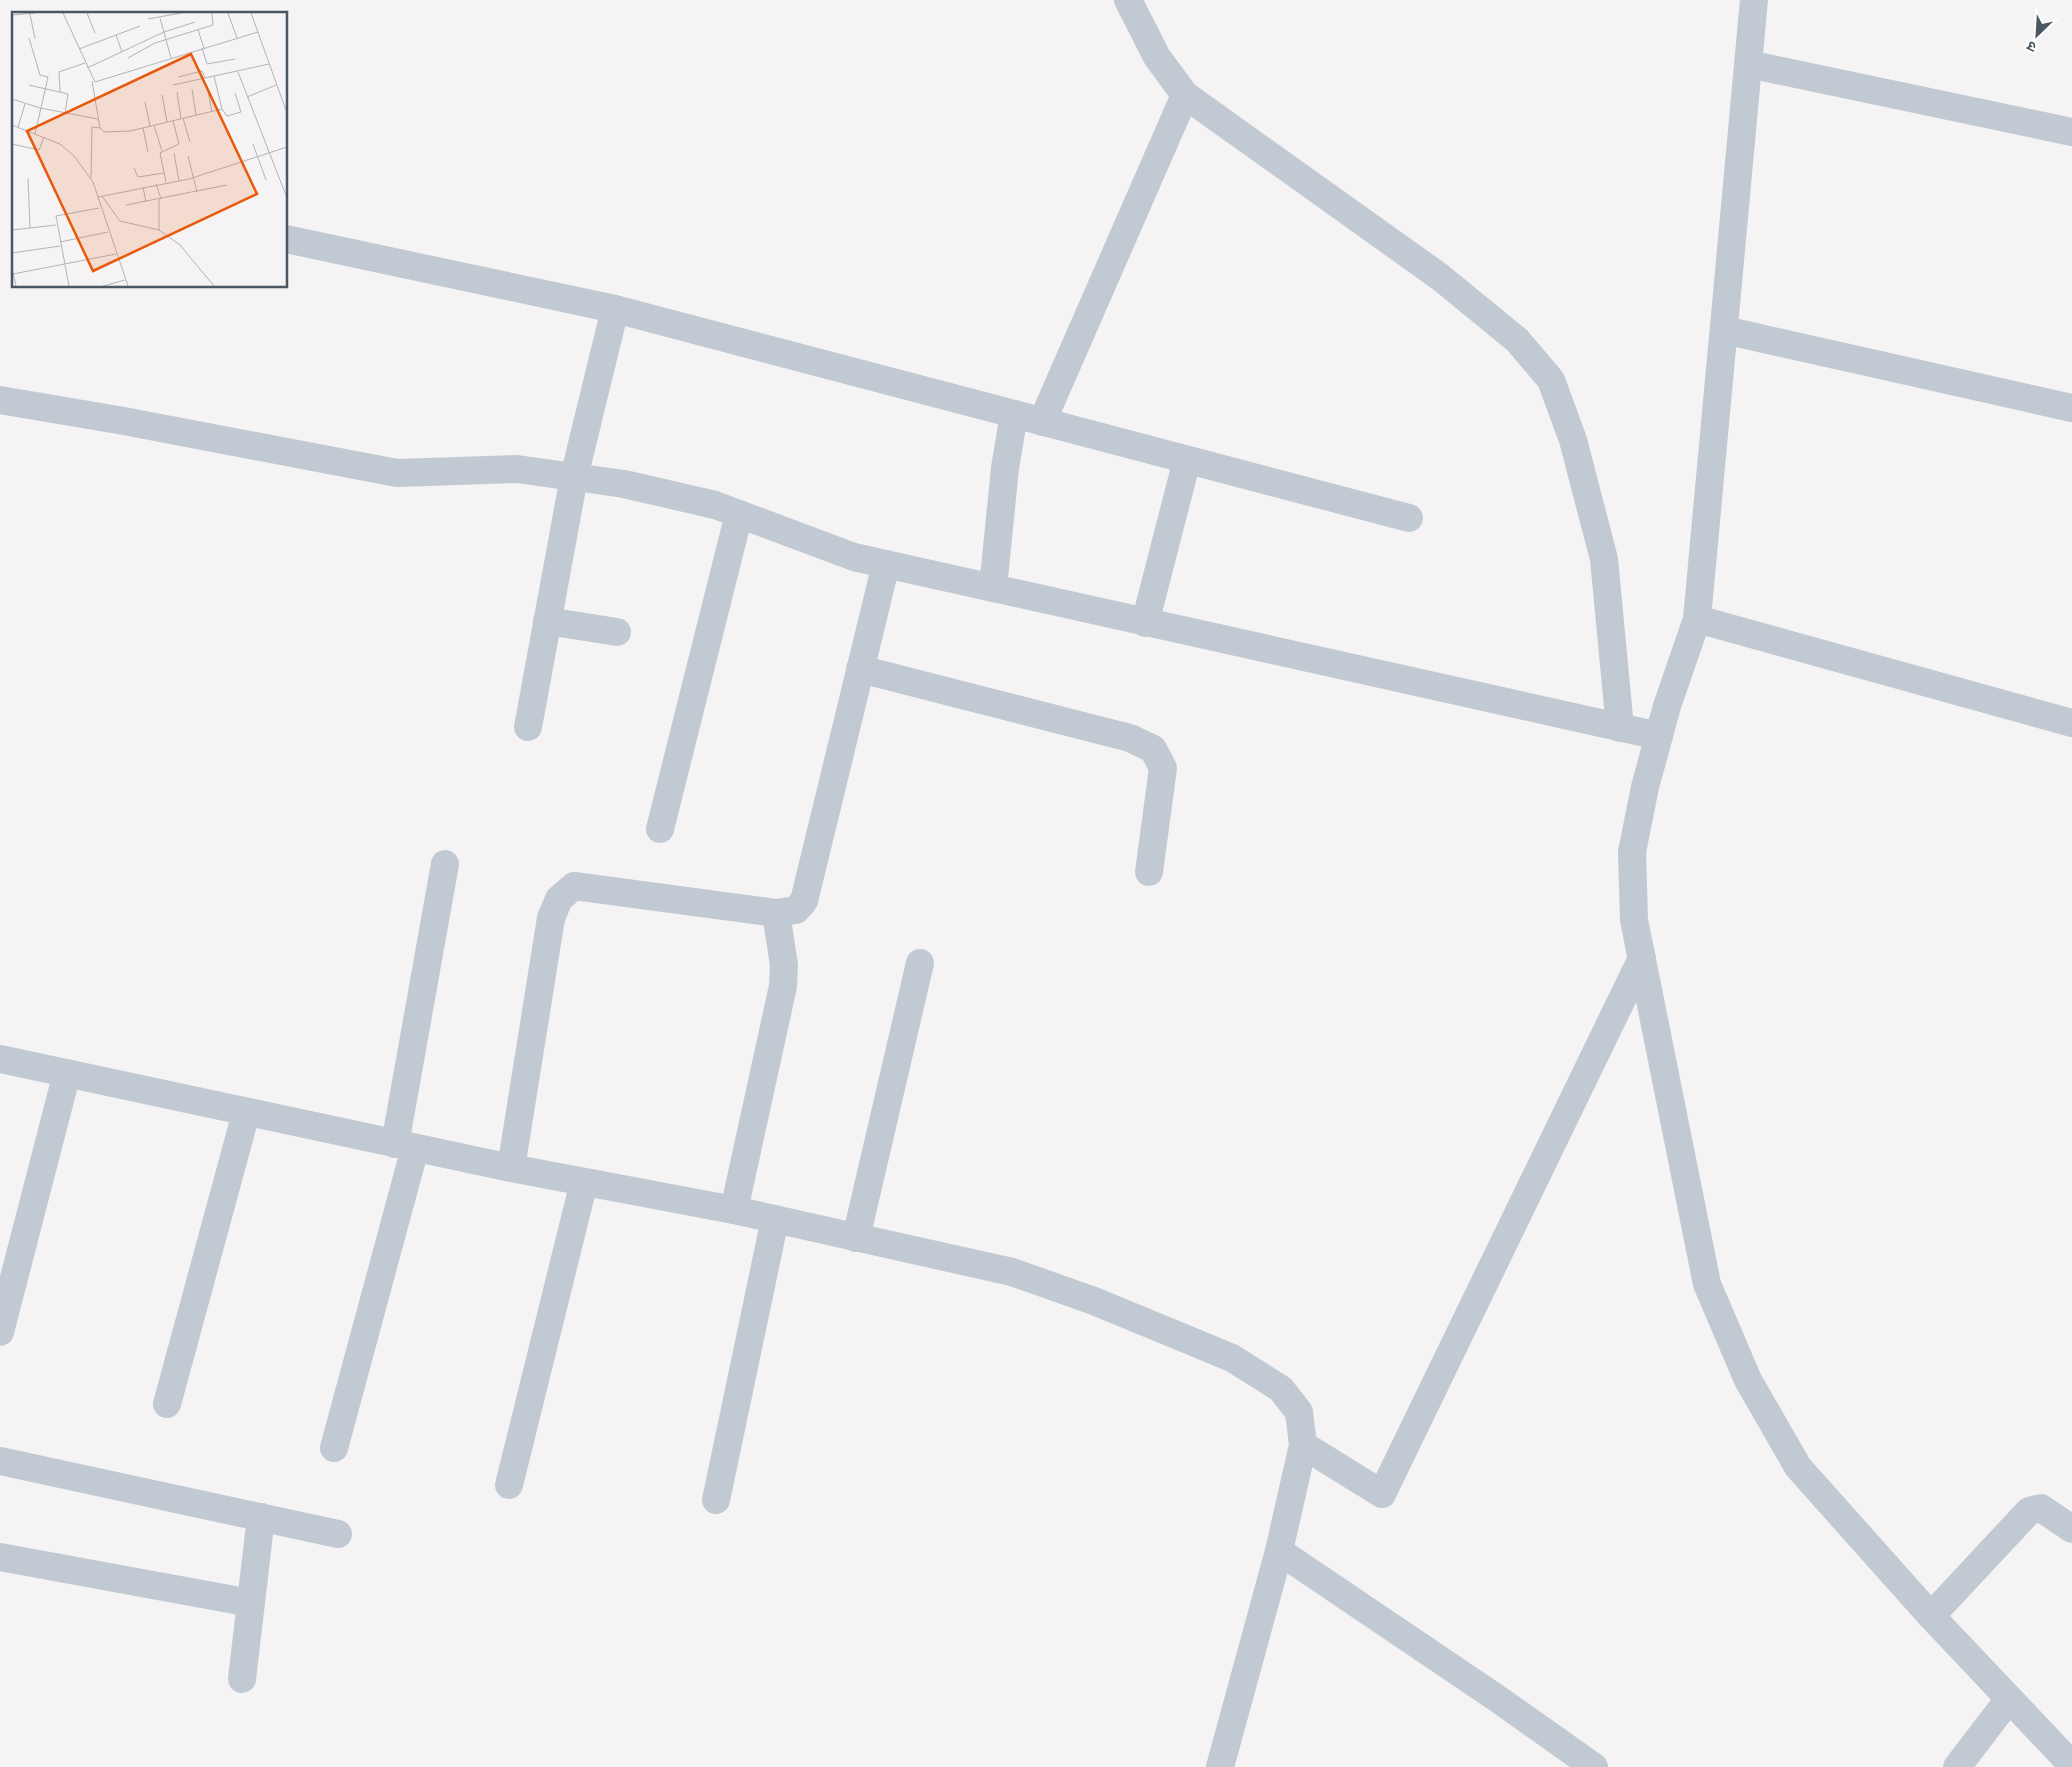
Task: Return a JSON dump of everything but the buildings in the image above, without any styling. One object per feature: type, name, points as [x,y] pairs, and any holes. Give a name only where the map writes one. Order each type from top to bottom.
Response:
[{"type":"street","points":[[1128,0],[1157,57],[1185,95],[1440,277],[1517,340],[1551,380],[1573,440],[1604,559],[1620,728]]},
{"type":"street","points":[[1754,0],[1697,619],[1659,736],[1645,787],[1632,852],[1634,920],[1707,1284],[1748,1380],[1798,1467],[1931,1616],[2072,1765]]},
{"type":"street","points":[[1748,64],[2072,132]]},
{"type":"street","points":[[1042,422],[1185,95]]},
{"type":"street","points":[[288,239],[615,309],[1409,518]]},
{"type":"street","points":[[528,727],[574,477],[615,309]]},
{"type":"street","points":[[1724,330],[2072,408]]},
{"type":"street","points":[[0,400],[134,423],[397,473],[516,469],[624,484],[715,505],[854,558],[1659,736]]},
{"type":"street","points":[[993,588],[1005,468],[1014,414]]},
{"type":"street","points":[[1145,623],[1187,460]]},
{"type":"street","points":[[660,829],[739,514]]},
{"type":"street","points":[[511,1168],[551,918],[559,899],[574,886],[776,913],[796,910],[804,901],[886,564]]},
{"type":"street","points":[[1697,619],[2072,723]]},
{"type":"street","points":[[547,621],[618,632]]},
{"type":"street","points":[[860,669],[1130,738],[1153,749],[1164,768],[1149,872]]},
{"type":"street","points":[[334,1448],[405,1146],[445,864]]},
{"type":"street","points":[[734,1210],[783,986],[784,965],[776,913]]},
{"type":"street","points":[[1303,1445],[1382,1494],[1642,958]]},
{"type":"street","points":[[856,1238],[920,964]]},
{"type":"street","points":[[0,1059],[511,1168],[734,1210],[1012,1272],[1094,1301],[1232,1358],[1280,1389],[1290,1400],[1299,1412],[1303,1445],[1279,1551],[1220,1767]]},
{"type":"street","points":[[0,1332],[67,1074]]},
{"type":"street","points":[[167,1404],[246,1113]]},
{"type":"street","points":[[509,1485],[584,1182]]},
{"type":"street","points":[[716,1500],[775,1219]]},
{"type":"street","points":[[0,1461],[338,1534]]},
{"type":"street","points":[[1931,1616],[2029,1511],[2041,1508],[2072,1529]]},
{"type":"street","points":[[242,1679],[261,1517]]},
{"type":"street","points":[[1279,1551],[1498,1699],[1594,1767]]},
{"type":"street","points":[[0,1558],[251,1603]]},
{"type":"street","points":[[1957,1767],[2009,1699]]}]
